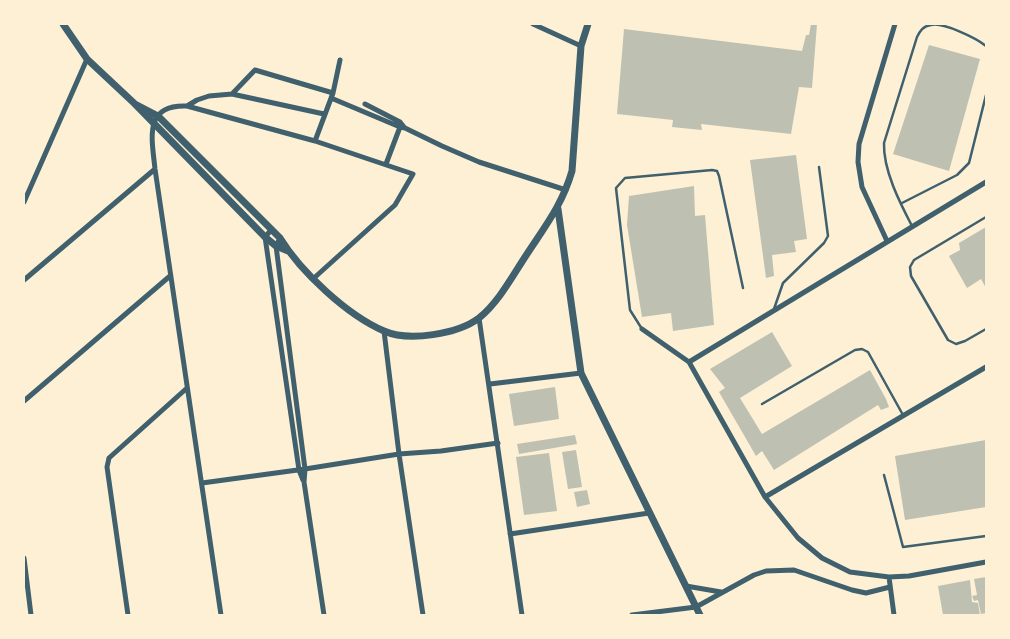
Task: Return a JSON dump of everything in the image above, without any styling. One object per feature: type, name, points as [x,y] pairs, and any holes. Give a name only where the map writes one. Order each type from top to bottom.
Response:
[{"type":"street","points":[[63,24],[87,59],[136,104],[265,237],[276,246],[288,251]]},
{"type":"street","points":[[532,24],[581,46]]},
{"type":"street","points":[[136,104],[158,116],[272,229],[288,251],[340,305],[384,331],[397,335],[431,335],[460,328],[479,318],[497,299],[558,209],[572,171],[581,46],[588,24]]},
{"type":"street","points":[[888,241],[862,187],[858,162],[859,144],[895,24]]},
{"type":"street","points":[[24,202],[87,59]]},
{"type":"street","points":[[315,140],[332,95],[340,60]]},
{"type":"street","points":[[232,94],[255,70],[332,95],[479,162],[566,190]]},
{"type":"street","points":[[187,106],[209,96],[232,94],[324,114]]},
{"type":"street","points":[[365,104],[400,122],[402,127],[386,164]]},
{"type":"street","points":[[221,615],[155,168],[151,132],[153,123],[158,116],[171,107],[187,106],[315,140],[413,174],[395,205],[314,278]]},
{"type":"street","points":[[24,280],[155,168]]},
{"type":"street","points":[[689,362],[986,182]]},
{"type":"street","points":[[558,209],[581,374],[700,615]]},
{"type":"street","points":[[272,229],[265,237],[324,615]]},
{"type":"street","points":[[280,238],[276,246],[302,469]]},
{"type":"street","points":[[24,401],[170,276]]},
{"type":"street","points":[[272,288],[281,287]]},
{"type":"street","points":[[479,318],[522,615]]},
{"type":"street","points":[[642,330],[689,362],[765,497],[798,538],[822,558],[850,572],[888,577],[909,576],[986,562]]},
{"type":"street","points":[[384,331],[399,454],[423,615]]},
{"type":"street","points":[[765,497],[986,367]]},
{"type":"street","points":[[490,384],[581,374]]},
{"type":"street","points":[[286,380],[293,380]]},
{"type":"street","points":[[128,615],[107,468],[109,458],[188,388]]},
{"type":"street","points":[[202,482],[399,454],[440,451],[498,443]]},
{"type":"street","points":[[510,534],[649,513]]},
{"type":"street","points":[[24,558],[31,615]]},
{"type":"street","points":[[632,615],[696,607],[754,575],[781,569],[805,573],[852,590],[866,593],[890,587]]},
{"type":"street","points":[[888,577],[894,615]]},
{"type":"street","points":[[686,586],[722,592]]},
{"type":"lane","points":[[912,226],[886,166],[883,154],[884,143],[916,37],[921,30],[929,25],[938,24],[978,40],[986,46]]},
{"type":"lane","points":[[902,203],[957,175],[970,163],[986,95]]},
{"type":"lane","points":[[773,310],[783,283],[824,243],[828,236],[819,167]]},
{"type":"lane","points":[[642,330],[630,310],[617,198],[616,188],[625,178],[717,171],[743,288]]},
{"type":"lane","points":[[986,217],[914,260],[910,267],[911,276],[948,340],[956,344],[986,329]]},
{"type":"lane","points":[[762,404],[855,350],[862,349],[868,352],[903,416]]},
{"type":"lane","points":[[884,475],[903,548],[986,536]]},
{"type":"building","points":[[811,24],[817,24],[812,88],[799,87],[791,134],[701,124],[702,130],[672,127],[673,120],[617,114],[624,29],[802,51],[806,35],[809,35]]},
{"type":"building","points":[[929,45],[980,59],[949,171],[893,154]]},
{"type":"building","points":[[796,155],[807,239],[794,241],[796,252],[772,255],[774,276],[766,278],[750,160]]},
{"type":"building","points":[[694,186],[695,216],[705,215],[714,325],[673,331],[671,313],[642,317],[627,225],[629,196]]},
{"type":"building","points":[[986,227],[986,288],[981,279],[967,288],[949,256],[960,250],[959,243]]},
{"type":"building","points":[[772,332],[792,366],[740,398],[762,434],[870,370],[889,407],[881,410],[878,405],[774,470],[762,451],[756,456],[719,392],[725,388],[710,369]]},
{"type":"building","points":[[555,387],[559,419],[514,426],[509,394]]},
{"type":"building","points":[[575,435],[577,444],[519,454],[517,444]]},
{"type":"building","points":[[986,440],[986,507],[905,520],[895,456]]},
{"type":"building","points":[[576,450],[582,487],[568,489],[562,452]]},
{"type":"building","points":[[549,453],[557,511],[524,515],[516,457]]},
{"type":"building","points":[[587,490],[590,504],[577,507],[574,492]]},
{"type":"building","points":[[986,577],[986,613],[981,614],[978,600],[974,601],[972,596],[977,595],[974,579]]},
{"type":"building","points":[[970,580],[972,602],[978,603],[980,615],[943,615],[938,586]]}]
